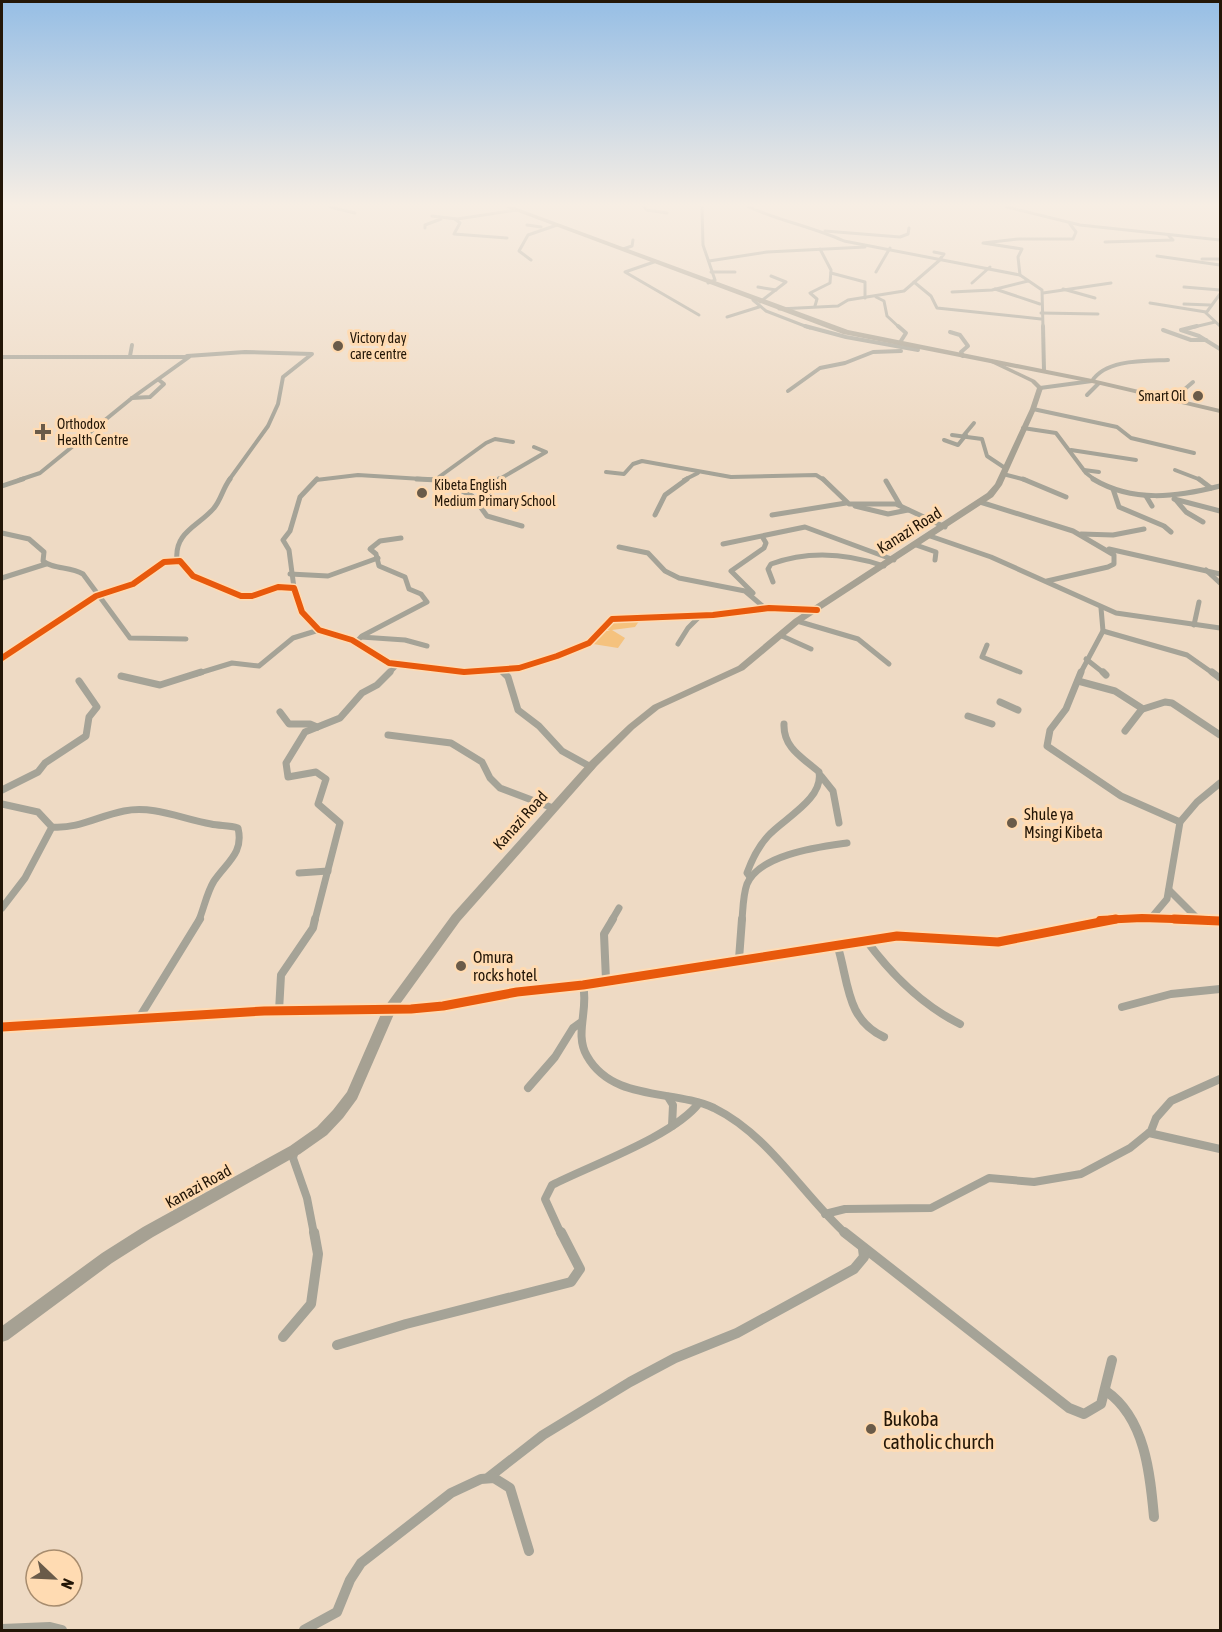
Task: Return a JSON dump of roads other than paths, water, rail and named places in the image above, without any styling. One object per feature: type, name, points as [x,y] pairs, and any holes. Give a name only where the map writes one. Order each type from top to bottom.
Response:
[{"type":"highway","points":[[708,283],[757,303],[846,332],[921,350],[1142,390],[1172,400],[1221,411]]},
{"type":"main road","points":[[991,361],[1027,377],[1040,388]]},
{"type":"main road","name":"Kanazi Road","points":[[2,1335],[115,1253],[295,1150],[322,1131],[339,1114],[352,1095],[389,1010],[456,918],[591,767],[631,727],[656,708],[741,668],[798,621],[945,527],[995,490],[1033,409],[1040,388]]},
{"type":"main road","points":[[2,1027],[279,1011],[389,1010],[443,1006],[517,992],[583,985],[837,944],[918,934],[960,942],[996,942],[1098,921],[1151,918],[1221,921]]},
{"type":"street","points":[[644,283],[699,315]]},
{"type":"street","points":[[727,317],[757,303],[785,283]]},
{"type":"street","points":[[815,306],[817,299],[810,293],[830,283]]},
{"type":"street","points":[[864,283],[862,286],[865,298]]},
{"type":"street","points":[[777,309],[838,306],[848,300],[876,297],[909,289],[913,283]]},
{"type":"street","points":[[915,283],[931,296],[937,308],[1041,319]]},
{"type":"street","points":[[952,292],[995,289],[1012,283]]},
{"type":"street","points":[[1032,283],[1043,293]]},
{"type":"street","points":[[1043,293],[1110,283]]},
{"type":"street","points":[[758,287],[776,290]]},
{"type":"street","points":[[1184,287],[1221,292]]},
{"type":"street","points":[[995,289],[1040,304]]},
{"type":"street","points":[[1063,289],[1095,298]]},
{"type":"street","points":[[1206,312],[1221,292]]},
{"type":"street","points":[[1043,293],[1040,304],[1044,371]]},
{"type":"street","points":[[876,297],[884,301],[884,311],[890,322],[906,333],[898,344]]},
{"type":"street","points":[[757,303],[796,324],[837,338],[921,350]]},
{"type":"street","points":[[1150,303],[1206,312],[1221,326]]},
{"type":"street","points":[[1184,304],[1210,305]]},
{"type":"street","points":[[1041,313],[1098,314]]},
{"type":"street","points":[[1215,321],[1182,330],[1221,349]]},
{"type":"street","points":[[1163,330],[1191,340],[1206,340]]},
{"type":"street","points":[[950,332],[960,335],[961,340],[968,346],[961,352],[963,356]]},
{"type":"street","points":[[130,356],[132,345]]},
{"type":"street","points":[[788,391],[815,370],[849,362],[859,356],[873,352],[921,350]]},
{"type":"street","points":[[2,357],[187,356],[248,351],[312,354],[283,377],[279,404],[267,429],[244,464],[227,482],[215,507],[194,523],[177,544],[175,552],[177,560],[193,576],[241,596],[252,596],[278,587],[294,588]]},
{"type":"street","points":[[2,486],[40,472],[132,398],[187,360],[189,357],[187,356]]},
{"type":"street","points":[[1087,395],[1095,382],[1097,373],[1134,361],[1168,360]]},
{"type":"street","points":[[1134,361],[1144,365]]},
{"type":"street","points":[[132,398],[150,397],[164,385],[159,380]]},
{"type":"street","points":[[1040,388],[1095,382]]},
{"type":"street","points":[[1172,400],[1192,382]]},
{"type":"street","points":[[1033,409],[1082,422],[1117,427],[1131,438],[1194,453]]},
{"type":"street","points":[[1082,422],[1094,429]]},
{"type":"street","points":[[944,440],[952,445],[958,445],[974,423]]},
{"type":"street","points":[[1023,428],[1056,433],[1090,477],[1113,489],[1167,497],[1221,511]]},
{"type":"street","points":[[952,435],[982,439],[987,456],[1004,471],[1066,497]]},
{"type":"street","points":[[438,480],[457,462],[486,443],[494,439],[513,442]]},
{"type":"street","points":[[479,505],[500,477],[546,452],[534,447]]},
{"type":"street","points":[[1071,450],[1136,460]]},
{"type":"street","points":[[606,472],[623,475],[633,464],[642,461],[698,473],[731,477],[818,475],[847,503],[888,514],[908,510]]},
{"type":"street","points":[[1084,470],[1099,472]]},
{"type":"street","points":[[1176,471],[1195,476],[1211,488]]},
{"type":"street","points":[[656,515],[658,503],[675,486],[698,473]]},
{"type":"street","points":[[319,630],[302,612],[290,574],[290,555],[284,539],[290,531],[300,497],[318,478],[358,475],[438,480],[472,496],[485,518],[522,526]]},
{"type":"street","points":[[886,482],[900,505],[945,527]]},
{"type":"street","points":[[1167,497],[1221,486]]},
{"type":"street","points":[[1113,489],[1114,503],[1119,509],[1157,521],[1171,532]]},
{"type":"street","points":[[1146,495],[1152,506]]},
{"type":"street","points":[[1175,499],[1186,512],[1203,522]]},
{"type":"street","points":[[980,502],[1079,534],[1106,549],[1221,573]]},
{"type":"street","points":[[772,515],[847,503],[900,505]]},
{"type":"street","points":[[723,543],[763,538],[805,527],[889,563]]},
{"type":"street","points":[[1079,534],[1113,535],[1144,529]]},
{"type":"street","points":[[2,533],[33,541],[44,552],[43,561],[46,564]]},
{"type":"street","points":[[930,536],[991,557],[1120,615],[1221,628]]},
{"type":"street","points":[[358,639],[427,602],[421,594],[409,589],[404,576],[379,566],[378,558],[371,547],[380,541],[401,538]]},
{"type":"street","points":[[763,538],[766,543],[764,548],[730,571],[766,609]]},
{"type":"street","points":[[916,545],[936,552],[935,560]]},
{"type":"street","points":[[619,547],[652,555],[660,567],[673,575],[722,584],[754,594]]},
{"type":"street","points":[[1047,581],[1108,567],[1115,560],[1106,549]]},
{"type":"street","points":[[774,582],[768,569],[771,564],[819,554],[889,563]]},
{"type":"street","points":[[290,574],[328,576],[378,558]]},
{"type":"street","points":[[2,658],[96,596],[133,584],[164,562],[177,560]]},
{"type":"street","points":[[2,578],[46,564],[74,568],[83,574],[96,596],[130,638],[186,639]]},
{"type":"street","points":[[1206,570],[1221,583]]},
{"type":"street","points":[[1194,625],[1199,602]]},
{"type":"street","points":[[1101,608],[1104,628]]},
{"type":"street","points":[[358,639],[383,662],[471,672],[501,671],[519,668],[582,647],[612,619],[766,609],[817,610]]},
{"type":"street","points":[[678,644],[688,628],[701,615]]},
{"type":"street","points":[[1120,615],[1104,628],[1086,659],[1066,709],[1050,730],[1046,741],[1048,749],[1121,796],[1180,822]]},
{"type":"street","points":[[798,621],[858,639],[889,664]]},
{"type":"street","points":[[1104,628],[1187,655],[1221,678]]},
{"type":"street","points":[[121,676],[160,685],[235,663],[260,666],[294,636],[305,631],[319,630],[358,639],[405,640],[428,646]]},
{"type":"street","points":[[782,636],[812,649]]},
{"type":"street","points":[[987,645],[982,652],[982,657],[1020,672]]},
{"type":"street","points":[[1086,659],[1106,675]]},
{"type":"street","points":[[279,1011],[281,975],[288,961],[312,930],[340,823],[318,804],[326,779],[316,772],[293,777],[286,775],[286,764],[292,749],[305,732],[340,718],[362,693],[377,685],[398,664]]},
{"type":"street","points":[[501,671],[507,677],[518,710],[539,726],[568,756],[591,767]]},
{"type":"street","points":[[2,790],[38,771],[45,763],[86,736],[89,717],[97,707],[79,681]]},
{"type":"street","points":[[1078,681],[1115,691],[1142,709]]},
{"type":"street","points":[[1000,702],[1018,710]]},
{"type":"street","points":[[1125,731],[1142,709],[1165,702],[1172,703],[1221,735]]},
{"type":"street","points":[[280,712],[289,724],[317,727]]},
{"type":"street","points":[[968,716],[993,724]]},
{"type":"street","points":[[784,724],[783,737],[787,744],[828,781],[836,795],[839,823]]},
{"type":"street","points":[[388,735],[450,742],[482,762],[490,778],[500,788],[553,808]]},
{"type":"street","points":[[750,877],[747,873],[748,867],[761,844],[816,789],[821,776]]},
{"type":"street","points":[[1151,918],[1162,908],[1169,890],[1180,822],[1197,802],[1221,783]]},
{"type":"street","points":[[2,804],[38,811],[50,820],[52,827],[25,878],[2,908]]},
{"type":"street","points":[[52,827],[80,827],[124,811],[137,810],[168,813],[238,828],[241,840],[234,860],[214,880],[198,924],[139,1018]]},
{"type":"street","points":[[739,959],[746,890],[750,877],[769,862],[813,849],[847,843]]},
{"type":"street","points":[[299,873],[328,871]]},
{"type":"street","points":[[1169,890],[1200,921]]},
{"type":"street","points":[[606,980],[604,934],[619,908]]},
{"type":"street","points":[[866,940],[886,967],[940,1014],[960,1024]]},
{"type":"street","points":[[837,944],[848,978],[854,1013],[870,1032],[884,1037]]},
{"type":"street","points":[[583,985],[585,993],[580,1023],[581,1043],[586,1057],[599,1072],[621,1084],[699,1102],[715,1108],[764,1144],[825,1214],[863,1249],[1069,1408],[1084,1414],[1093,1411],[1101,1404],[1112,1360]]},
{"type":"street","points":[[1122,1007],[1147,998],[1175,992],[1221,989]]},
{"type":"street","points":[[528,1088],[555,1057],[573,1028],[580,1023]]},
{"type":"street","points":[[825,1214],[845,1209],[931,1208],[943,1204],[989,1178],[1034,1182],[1081,1174],[1130,1148],[1149,1133],[1160,1113],[1171,1101],[1221,1079]]},
{"type":"street","points":[[668,1096],[673,1105],[672,1126]]},
{"type":"street","points":[[337,1345],[406,1324],[571,1282],[577,1277],[578,1263],[554,1225],[545,1199],[549,1190],[562,1179],[672,1126],[695,1112],[699,1102]]},
{"type":"street","points":[[1149,1133],[1221,1149]]},
{"type":"street","points":[[283,1337],[311,1304],[318,1254],[306,1198],[293,1158],[295,1150]]},
{"type":"street","points":[[304,1630],[338,1612],[346,1587],[360,1564],[449,1493],[489,1477],[543,1435],[630,1382],[675,1358],[737,1333],[854,1269],[864,1257],[863,1249]]},
{"type":"street","points":[[1106,1391],[1114,1394],[1137,1431],[1149,1472],[1154,1517]]},
{"type":"street","points":[[489,1477],[505,1482],[511,1488],[529,1551]]},
{"type":"street","points":[[2,1629],[62,1630]]},
{"type":"place","name":"Victory day care centre","points":[[338,346]]},
{"type":"place","name":"Smart Oil","points":[[1198,396]]},
{"type":"place","name":"Orthodox Health Centre","points":[[43,432]]},
{"type":"place","name":"Kibeta English Medium Primary School","points":[[422,493]]},
{"type":"place","name":"Shule ya Msingi Kibeta","points":[[1012,823]]},
{"type":"place","name":"Omura rocks hotel","points":[[461,966]]},
{"type":"place","name":"Bukoba catholic church","points":[[871,1429]]}]
